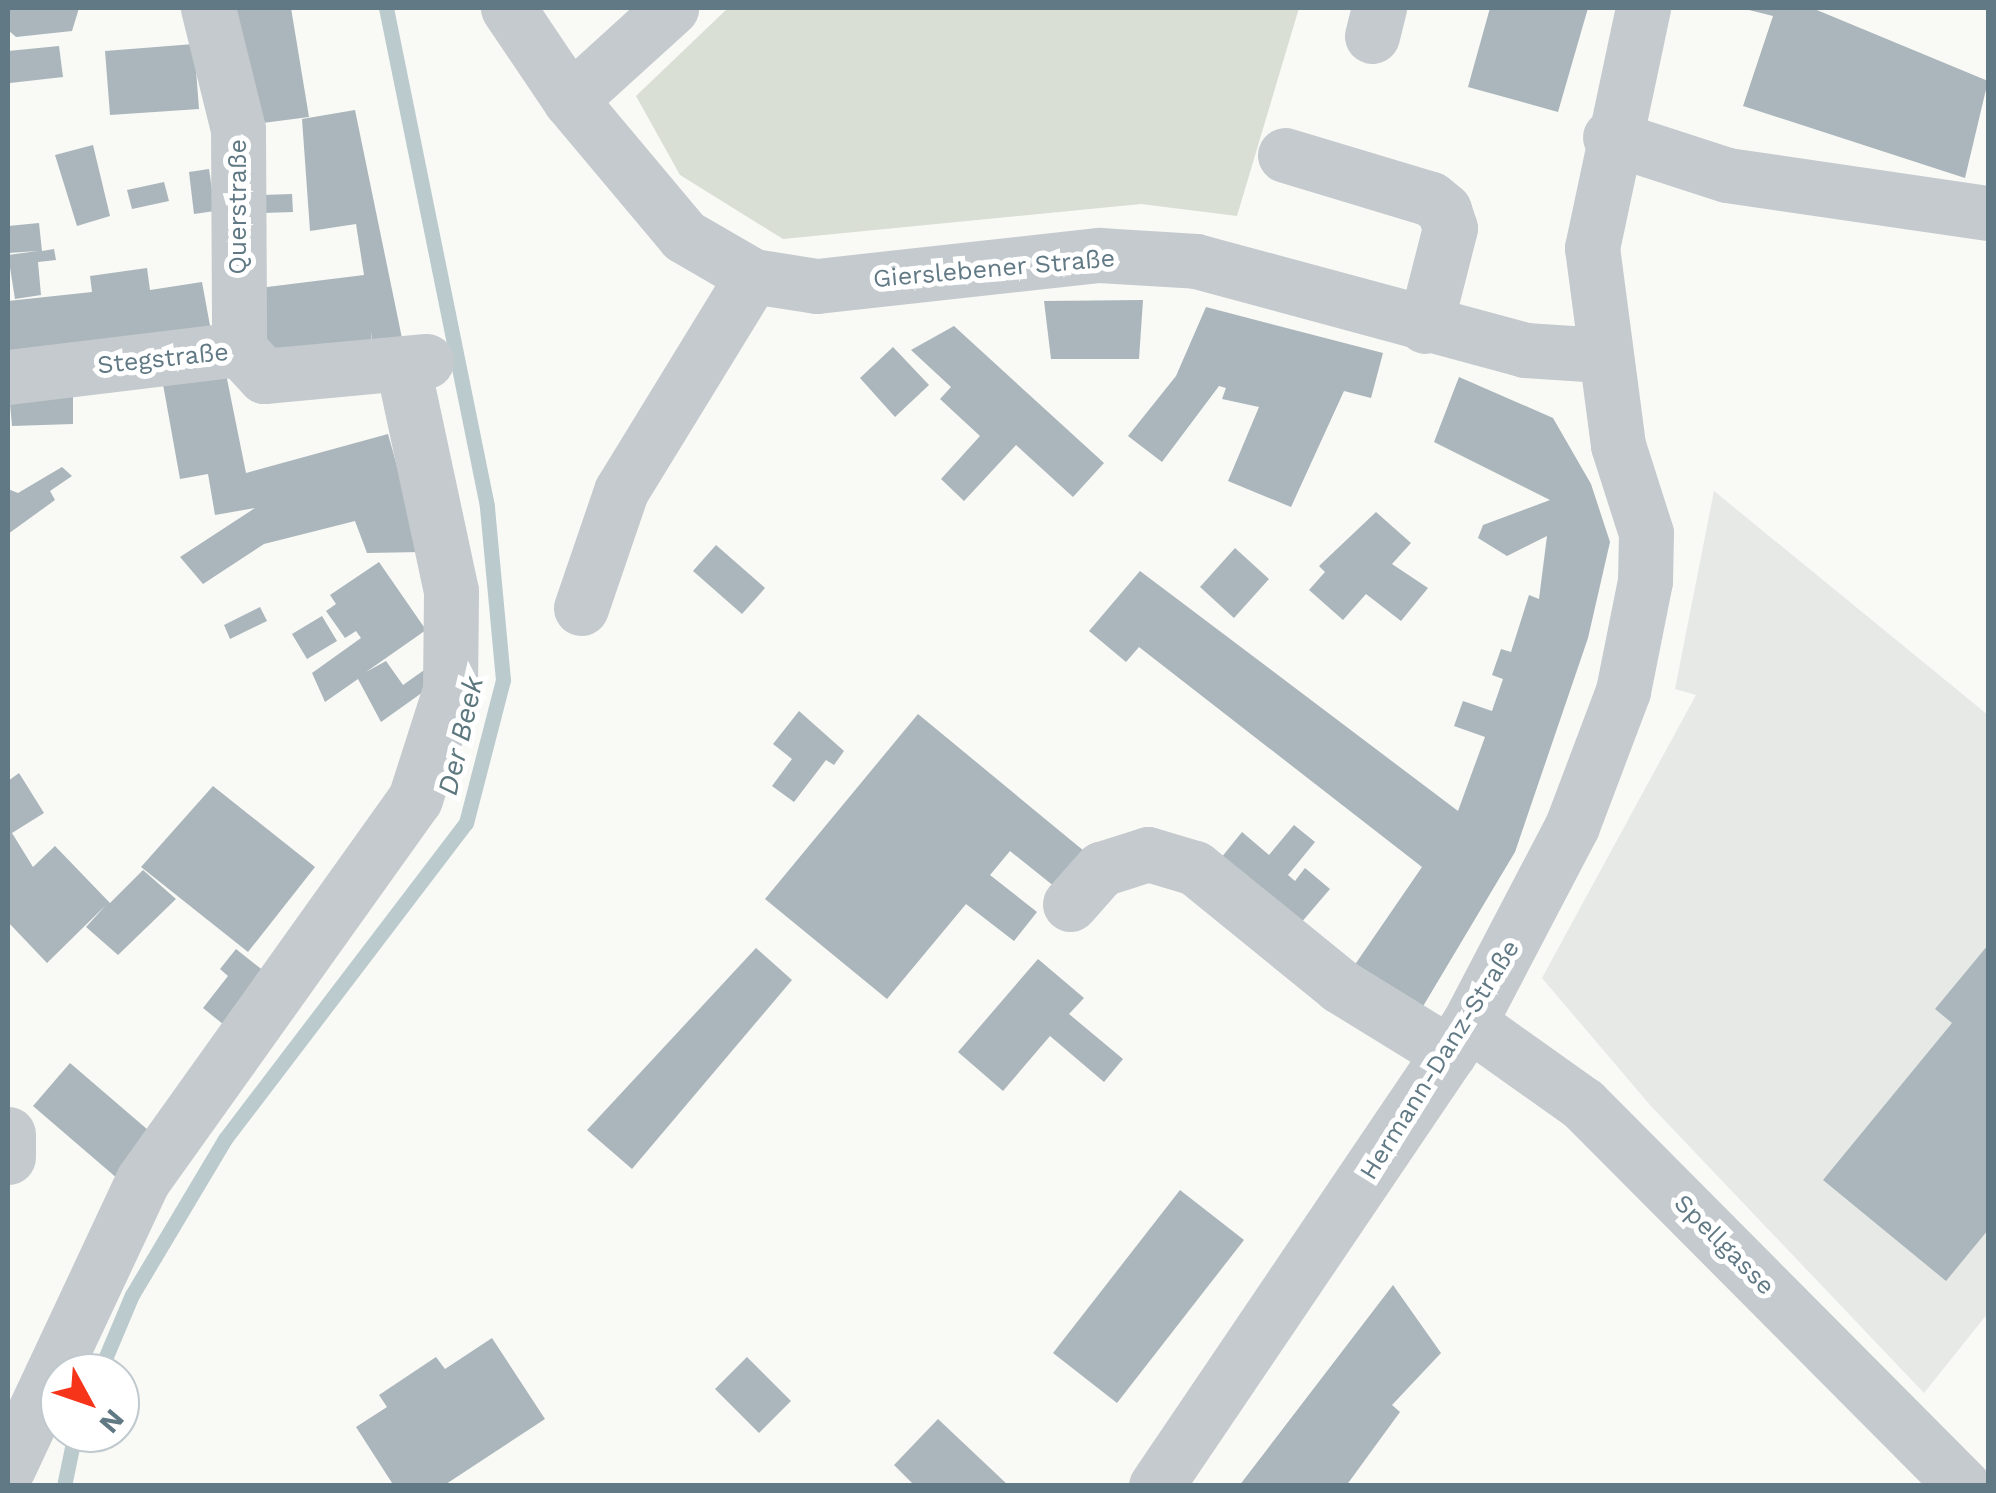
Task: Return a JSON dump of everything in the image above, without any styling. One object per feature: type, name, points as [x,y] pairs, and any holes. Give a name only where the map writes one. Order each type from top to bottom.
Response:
[{"type":"street","name":"Querstraße","points":[[208,8],[238,129],[239,349]]},
{"type":"street","name":"Gierslebener Straße","points":[[508,8],[570,100],[684,236],[753,276],[817,286],[1099,256],[1196,261],[1524,350],[1602,354]]},
{"type":"street","points":[[570,100],[672,8]]},
{"type":"street","name":"Hermann-Danz-Straße","points":[[1156,1486],[1459,1038],[1572,826],[1623,691],[1646,581],[1646,533],[1602,354],[1592,248],[1610,137],[1642,8]]},
{"type":"street","points":[[1610,137],[1727,174],[1988,213]]},
{"type":"street","points":[[1286,155],[1431,199],[1444,210],[1450,228],[1425,326]]},
{"type":"street","points":[[582,608],[621,491],[753,276]]},
{"type":"street","name":"Stegstraße","points":[[8,377],[239,349],[264,376],[415,365],[451,591],[450,690],[415,799],[143,1180],[8,1468]]},
{"type":"street","name":"Spellgasse","points":[[1070,904],[1101,869],[1148,854],[1195,868],[1340,986],[1459,1038],[1583,1104],[1963,1486]]},
{"type":"street","points":[[8,1134],[8,1157]]},
{"type":"shaded area","points":[[728,8],[1299,8],[1237,216],[1141,204],[783,239],[680,175],[636,96]]},
{"type":"shaded area","points":[[1714,491],[1988,715],[1988,1313],[1924,1393],[1650,1105],[1542,978],[1696,695],[1675,689]]},
{"type":"building","points":[[8,8],[79,8],[72,31],[16,37],[8,30]]},
{"type":"building","points":[[235,8],[291,8],[309,117],[255,124]]},
{"type":"building","points":[[1490,8],[1588,8],[1558,112],[1468,87]]},
{"type":"building","points":[[1741,8],[1812,8],[1988,81],[1965,178],[1743,106],[1773,16]]},
{"type":"building","points":[[194,44],[199,109],[110,115],[105,51]]},
{"type":"building","points":[[59,46],[63,77],[10,83],[8,51]]},
{"type":"building","points":[[355,110],[403,343],[372,346],[371,331],[371,347],[266,348],[259,288],[364,275],[356,224],[310,231],[302,119]]},
{"type":"building","points":[[93,145],[110,216],[77,226],[55,155]]},
{"type":"building","points":[[209,169],[215,211],[194,214],[189,172]]},
{"type":"building","points":[[164,182],[169,201],[132,209],[127,190]]},
{"type":"building","points":[[292,194],[293,212],[263,213],[262,195]]},
{"type":"building","points":[[39,223],[42,251],[54,249],[56,260],[38,262],[41,295],[15,299],[8,255],[38,251],[8,253],[8,226]]},
{"type":"building","points":[[147,268],[150,290],[202,282],[211,331],[8,360],[8,301],[92,292],[90,276]]},
{"type":"building","points":[[1143,300],[1139,359],[1051,359],[1044,301]]},
{"type":"building","points":[[1206,307],[1383,353],[1371,398],[1344,391],[1291,507],[1228,481],[1259,407],[1222,399],[1226,388],[1219,386],[1162,462],[1128,436],[1176,376]]},
{"type":"building","points":[[954,326],[1104,463],[1073,497],[1016,445],[964,501],[941,479],[980,436],[940,399],[951,387],[911,350]]},
{"type":"building","points":[[893,347],[929,385],[895,417],[860,378]]},
{"type":"building","points":[[225,369],[246,473],[388,434],[421,552],[367,553],[355,521],[264,544],[203,584],[180,557],[255,508],[215,515],[208,474],[180,479],[161,373]]},
{"type":"building","points":[[1459,377],[1553,418],[1591,484],[1610,542],[1588,638],[1515,852],[1422,1008],[1354,966],[1422,867],[1139,647],[1126,662],[1089,631],[1140,571],[1458,811],[1485,737],[1454,726],[1463,701],[1492,711],[1503,679],[1492,675],[1501,649],[1511,652],[1529,595],[1539,599],[1547,536],[1507,556],[1478,538],[1483,525],[1550,500],[1434,442]]},
{"type":"building","points":[[73,383],[73,424],[12,426],[9,392]]},
{"type":"building","points":[[62,467],[72,476],[50,491],[55,500],[8,534],[8,489],[18,493]]},
{"type":"building","points":[[1376,512],[1411,543],[1392,564],[1428,588],[1401,621],[1366,594],[1343,620],[1309,590],[1325,572],[1319,566]]},
{"type":"building","points":[[716,545],[765,588],[742,614],[693,571]]},
{"type":"building","points":[[1235,548],[1269,579],[1234,618],[1200,587]]},
{"type":"building","points":[[379,562],[426,630],[366,672],[386,661],[403,685],[427,668],[437,682],[381,722],[358,679],[325,702],[312,673],[361,638],[356,631],[345,638],[326,611],[336,604],[330,595]]},
{"type":"building","points":[[260,607],[267,621],[230,639],[224,625]]},
{"type":"building","points":[[322,616],[337,641],[307,659],[292,634]]},
{"type":"building","points":[[799,711],[844,751],[834,765],[826,760],[794,802],[772,786],[792,759],[773,744]]},
{"type":"building","points":[[918,714],[1084,851],[1055,887],[1010,851],[990,875],[1037,912],[1014,941],[966,904],[887,999],[765,899]]},
{"type":"building","points":[[19,773],[44,813],[12,833],[33,867],[55,846],[110,903],[143,870],[176,899],[118,955],[86,927],[106,905],[47,963],[8,922],[8,781]]},
{"type":"building","points":[[213,786],[315,867],[248,952],[141,867]]},
{"type":"building","points":[[1294,825],[1315,842],[1288,875],[1295,881],[1305,868],[1330,889],[1300,924],[1221,858],[1242,832],[1269,855]]},
{"type":"building","points":[[1988,945],[1988,1230],[1946,1281],[1823,1180],[1952,1023],[1935,1009]]},
{"type":"building","points":[[756,948],[792,980],[632,1169],[587,1130]]},
{"type":"building","points":[[236,949],[270,976],[229,1029],[203,1008],[228,976],[220,969]]},
{"type":"building","points":[[1038,959],[1084,998],[1069,1014],[1123,1059],[1104,1082],[1050,1036],[1003,1091],[958,1052]]},
{"type":"building","points":[[70,1063],[155,1136],[118,1179],[33,1106]]},
{"type":"building","points":[[1180,1190],[1244,1240],[1117,1403],[1053,1353]]},
{"type":"building","points":[[1393,1285],[1441,1353],[1392,1405],[1400,1412],[1346,1486],[1239,1486]]},
{"type":"building","points":[[492,1338],[545,1419],[443,1486],[394,1486],[356,1427],[387,1407],[379,1395],[436,1357],[445,1369]]},
{"type":"building","points":[[747,1357],[791,1401],[759,1433],[715,1389]]},
{"type":"building","points":[[938,1419],[1009,1486],[915,1486],[894,1465]]},
{"type":"waterway","name":"Der Beek","points":[[107,1353],[132,1295],[225,1139],[466,823],[503,680],[487,506],[386,8]]},
{"type":"waterway","name":"Der Beek","points":[[64,1486],[71,1453]]}]
